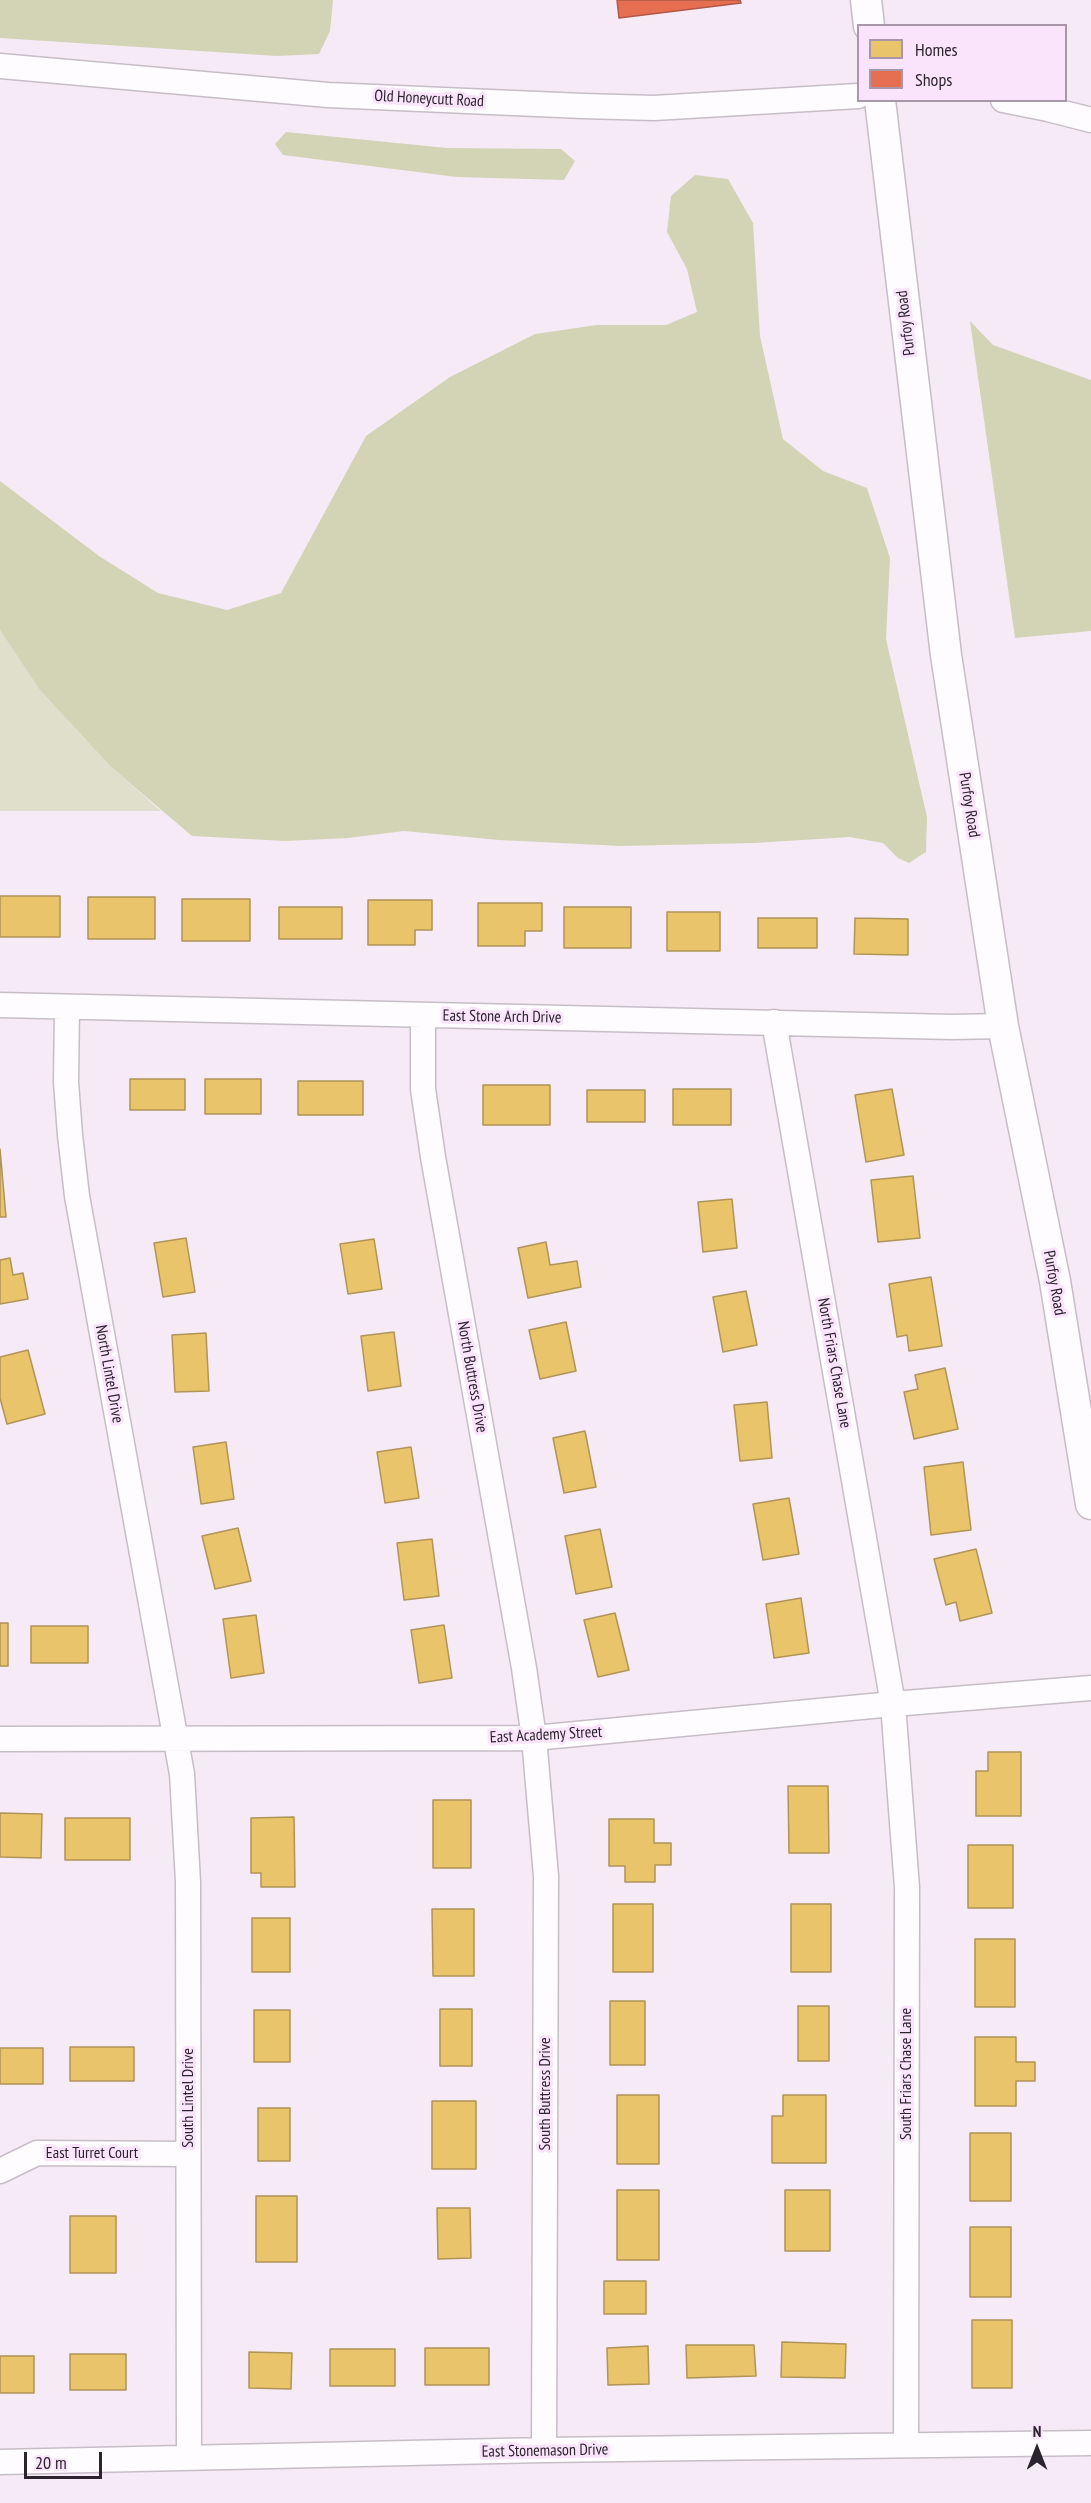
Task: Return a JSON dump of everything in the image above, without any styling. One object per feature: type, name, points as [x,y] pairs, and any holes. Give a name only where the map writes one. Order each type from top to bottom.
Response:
[{"type":"street","points":[[866,0],[870,24]]},
{"type":"street","name":"Old Honeycutt Road","points":[[0,66],[328,95],[583,106],[654,108],[857,96]]},
{"type":"street","name":"Purfoy Road","points":[[880,102],[946,654],[1003,1026],[1055,1281],[1091,1504]]},
{"type":"street","points":[[1013,102],[1091,120]]},
{"type":"street","name":"East Stone Arch Drive","points":[[0,1005],[1003,1026]]},
{"type":"street","name":"North Lintel Drive","points":[[67,1007],[66,1082],[77,1196],[176,1739]]},
{"type":"street","name":"North Buttress Drive","points":[[423,1015],[423,1089],[433,1157],[524,1668],[534,1738]]},
{"type":"street","name":"North Friars Chase Lane","points":[[774,1022],[893,1704]]},
{"type":"street","name":"East Academy Street","points":[[0,1739],[534,1738],[1091,1688]]},
{"type":"street","name":"South Friars Chase Lane","points":[[893,1704],[907,1888],[906,2445]]},
{"type":"street","name":"South Buttress Drive","points":[[534,1738],[546,1876],[544,2450]]},
{"type":"street","name":"South Lintel Drive","points":[[176,1739],[182,1774],[188,1882],[189,2458]]},
{"type":"street","name":"East Turret Court","points":[[0,2171],[38,2153],[188,2154]]},
{"type":"street","name":"East Stonemason Drive","points":[[0,2462],[544,2450],[1091,2443]]},
{"type":"green space","points":[[0,0],[333,0],[330,31],[319,54],[277,56],[0,38]]},
{"type":"green space","points":[[286,132],[447,148],[561,149],[575,161],[564,180],[457,177],[283,155],[275,144]]},
{"type":"green space","points":[[695,175],[728,179],[753,223],[760,336],[783,439],[823,471],[867,488],[890,558],[886,639],[927,817],[926,852],[909,863],[898,858],[883,843],[850,837],[754,843],[621,846],[499,840],[404,831],[348,838],[285,841],[192,836],[111,767],[39,689],[0,630],[0,481],[99,556],[158,593],[227,610],[281,593],[366,436],[450,377],[535,334],[597,325],[666,325],[697,312],[687,269],[667,232],[671,196]]},
{"type":"green space","points":[[970,321],[993,345],[1091,380],[1091,631],[1015,638]]},
{"type":"green space","points":[[0,630],[39,689],[111,767],[161,811],[0,811]]},
{"type":"building: Homes","points":[[0,896],[60,896],[60,937],[0,937]]},
{"type":"building: Homes","points":[[88,897],[155,897],[155,939],[88,939]]},
{"type":"building: Homes","points":[[182,899],[250,899],[250,941],[182,941]]},
{"type":"building: Homes","points":[[368,900],[432,900],[432,930],[415,930],[415,945],[368,945]]},
{"type":"building: Homes","points":[[478,903],[542,903],[542,931],[525,931],[525,946],[478,946]]},
{"type":"building: Homes","points":[[279,907],[342,907],[342,939],[279,939]]},
{"type":"building: Homes","points":[[564,907],[631,907],[631,948],[564,948]]},
{"type":"building: Homes","points":[[667,912],[720,912],[720,951],[667,951]]},
{"type":"building: Homes","points":[[758,918],[817,918],[817,948],[758,948]]},
{"type":"building: Homes","points":[[855,918],[908,919],[908,955],[854,954]]},
{"type":"building: Homes","points":[[130,1079],[185,1079],[185,1110],[130,1110]]},
{"type":"building: Homes","points":[[205,1079],[261,1079],[261,1114],[205,1114]]},
{"type":"building: Homes","points":[[298,1081],[363,1081],[363,1115],[298,1115]]},
{"type":"building: Homes","points":[[483,1085],[550,1085],[550,1125],[483,1125]]},
{"type":"building: Homes","points":[[673,1089],[731,1089],[731,1125],[673,1125]]},
{"type":"building: Homes","points":[[892,1089],[904,1155],[866,1162],[855,1095]]},
{"type":"building: Homes","points":[[587,1090],[645,1090],[645,1122],[587,1122]]},
{"type":"building: Homes","points":[[0,1149],[6,1217],[0,1217]]},
{"type":"building: Homes","points":[[913,1176],[920,1238],[878,1242],[871,1180]]},
{"type":"building: Homes","points":[[732,1199],[737,1248],[703,1252],[698,1202]]},
{"type":"building: Homes","points":[[186,1238],[195,1292],[163,1297],[154,1243]]},
{"type":"building: Homes","points":[[374,1239],[382,1289],[348,1294],[340,1244]]},
{"type":"building: Homes","points":[[546,1242],[550,1265],[577,1261],[581,1287],[528,1298],[518,1248]]},
{"type":"building: Homes","points":[[10,1258],[13,1275],[23,1273],[28,1299],[0,1304],[0,1260]]},
{"type":"building: Homes","points":[[931,1277],[942,1346],[909,1351],[907,1335],[897,1337],[889,1284]]},
{"type":"building: Homes","points":[[746,1291],[757,1345],[723,1352],[713,1297]]},
{"type":"building: Homes","points":[[566,1322],[576,1371],[540,1379],[529,1330]]},
{"type":"building: Homes","points":[[394,1332],[401,1386],[368,1391],[361,1336]]},
{"type":"building: Homes","points":[[206,1333],[209,1391],[175,1392],[172,1335]]},
{"type":"building: Homes","points":[[28,1350],[45,1414],[7,1424],[0,1398],[0,1357]]},
{"type":"building: Homes","points":[[945,1368],[958,1429],[914,1439],[904,1392],[918,1389],[915,1375]]},
{"type":"building: Homes","points":[[767,1402],[772,1458],[740,1461],[734,1405]]},
{"type":"building: Homes","points":[[585,1431],[596,1487],[564,1493],[553,1438]]},
{"type":"building: Homes","points":[[226,1442],[234,1499],[201,1504],[193,1447]]},
{"type":"building: Homes","points":[[411,1447],[419,1498],[385,1503],[377,1452]]},
{"type":"building: Homes","points":[[963,1462],[971,1530],[931,1535],[924,1467]]},
{"type":"building: Homes","points":[[789,1498],[799,1554],[763,1560],[753,1504]]},
{"type":"building: Homes","points":[[238,1528],[251,1581],[215,1589],[202,1536]]},
{"type":"building: Homes","points":[[600,1529],[612,1587],[576,1594],[565,1536]]},
{"type":"building: Homes","points":[[432,1539],[439,1596],[404,1600],[397,1543]]},
{"type":"building: Homes","points":[[976,1549],[992,1613],[960,1621],[956,1602],[946,1605],[934,1559]]},
{"type":"building: Homes","points":[[801,1598],[809,1653],[774,1658],[766,1604]]},
{"type":"building: Homes","points":[[615,1613],[629,1670],[598,1677],[584,1620]]},
{"type":"building: Homes","points":[[256,1615],[264,1673],[231,1678],[223,1619]]},
{"type":"building: Homes","points":[[0,1623],[8,1623],[8,1666],[0,1666]]},
{"type":"building: Homes","points":[[444,1625],[452,1678],[419,1683],[411,1630]]},
{"type":"building: Homes","points":[[31,1626],[88,1626],[88,1663],[31,1663]]},
{"type":"building: Homes","points":[[988,1752],[1021,1752],[1021,1816],[976,1816],[976,1771],[988,1771]]},
{"type":"building: Homes","points":[[788,1786],[828,1786],[829,1853],[789,1853]]},
{"type":"building: Homes","points":[[433,1800],[471,1800],[471,1868],[433,1868]]},
{"type":"building: Homes","points":[[0,1813],[42,1814],[41,1858],[0,1857]]},
{"type":"building: Homes","points":[[294,1817],[295,1887],[261,1887],[261,1873],[251,1873],[251,1818]]},
{"type":"building: Homes","points":[[65,1818],[130,1818],[130,1860],[65,1860]]},
{"type":"building: Homes","points":[[609,1819],[654,1819],[654,1843],[671,1843],[671,1865],[655,1865],[655,1882],[625,1882],[625,1866],[609,1866]]},
{"type":"building: Homes","points":[[968,1845],[1013,1845],[1013,1908],[968,1908]]},
{"type":"building: Homes","points":[[613,1904],[653,1904],[653,1972],[613,1972]]},
{"type":"building: Homes","points":[[791,1904],[831,1904],[831,1972],[791,1972]]},
{"type":"building: Homes","points":[[432,1909],[474,1909],[474,1976],[433,1976]]},
{"type":"building: Homes","points":[[252,1918],[290,1918],[290,1972],[252,1972]]},
{"type":"building: Homes","points":[[975,1939],[1015,1939],[1015,2007],[975,2007]]},
{"type":"building: Homes","points":[[610,2001],[645,2001],[645,2065],[610,2065]]},
{"type":"building: Homes","points":[[798,2006],[829,2006],[829,2061],[798,2061]]},
{"type":"building: Homes","points":[[440,2009],[472,2009],[472,2066],[440,2066]]},
{"type":"building: Homes","points":[[254,2010],[290,2010],[290,2062],[254,2062]]},
{"type":"building: Homes","points":[[975,2037],[1016,2037],[1016,2062],[1035,2062],[1035,2081],[1016,2081],[1016,2106],[975,2106]]},
{"type":"building: Homes","points":[[70,2047],[134,2047],[134,2081],[70,2081]]},
{"type":"building: Homes","points":[[0,2048],[43,2048],[43,2084],[0,2084]]},
{"type":"building: Homes","points":[[617,2095],[659,2095],[659,2164],[617,2164]]},
{"type":"building: Homes","points":[[783,2095],[826,2095],[826,2163],[772,2163],[772,2116],[783,2116]]},
{"type":"building: Homes","points":[[432,2101],[476,2101],[476,2169],[432,2169]]},
{"type":"building: Homes","points":[[258,2108],[290,2108],[290,2161],[258,2161]]},
{"type":"building: Homes","points":[[970,2133],[1011,2133],[1011,2201],[970,2201]]},
{"type":"building: Homes","points":[[617,2190],[659,2190],[659,2260],[617,2260]]},
{"type":"building: Homes","points":[[785,2190],[830,2190],[830,2251],[785,2251]]},
{"type":"building: Homes","points":[[256,2196],[297,2196],[297,2262],[256,2262]]},
{"type":"building: Homes","points":[[437,2208],[470,2208],[471,2258],[438,2259]]},
{"type":"building: Homes","points":[[70,2216],[116,2216],[116,2273],[70,2273]]},
{"type":"building: Homes","points":[[970,2227],[1011,2227],[1011,2297],[970,2297]]},
{"type":"building: Homes","points":[[604,2281],[646,2281],[646,2314],[604,2314]]},
{"type":"building: Homes","points":[[972,2320],[1012,2320],[1012,2388],[972,2388]]},
{"type":"building: Homes","points":[[782,2342],[846,2344],[845,2378],[781,2377]]},
{"type":"building: Homes","points":[[686,2345],[754,2345],[756,2376],[687,2378]]},
{"type":"building: Homes","points":[[648,2346],[649,2384],[608,2385],[607,2348]]},
{"type":"building: Homes","points":[[425,2348],[489,2348],[489,2385],[425,2385]]},
{"type":"building: Homes","points":[[330,2349],[395,2349],[395,2386],[330,2386]]},
{"type":"building: Homes","points":[[249,2352],[292,2353],[291,2389],[249,2388]]},
{"type":"building: Homes","points":[[70,2354],[126,2354],[126,2390],[70,2390]]},
{"type":"building: Homes","points":[[0,2356],[34,2356],[34,2393],[0,2393]]},
{"type":"building: Shops","points":[[617,0],[740,0],[741,3],[619,18]]}]
